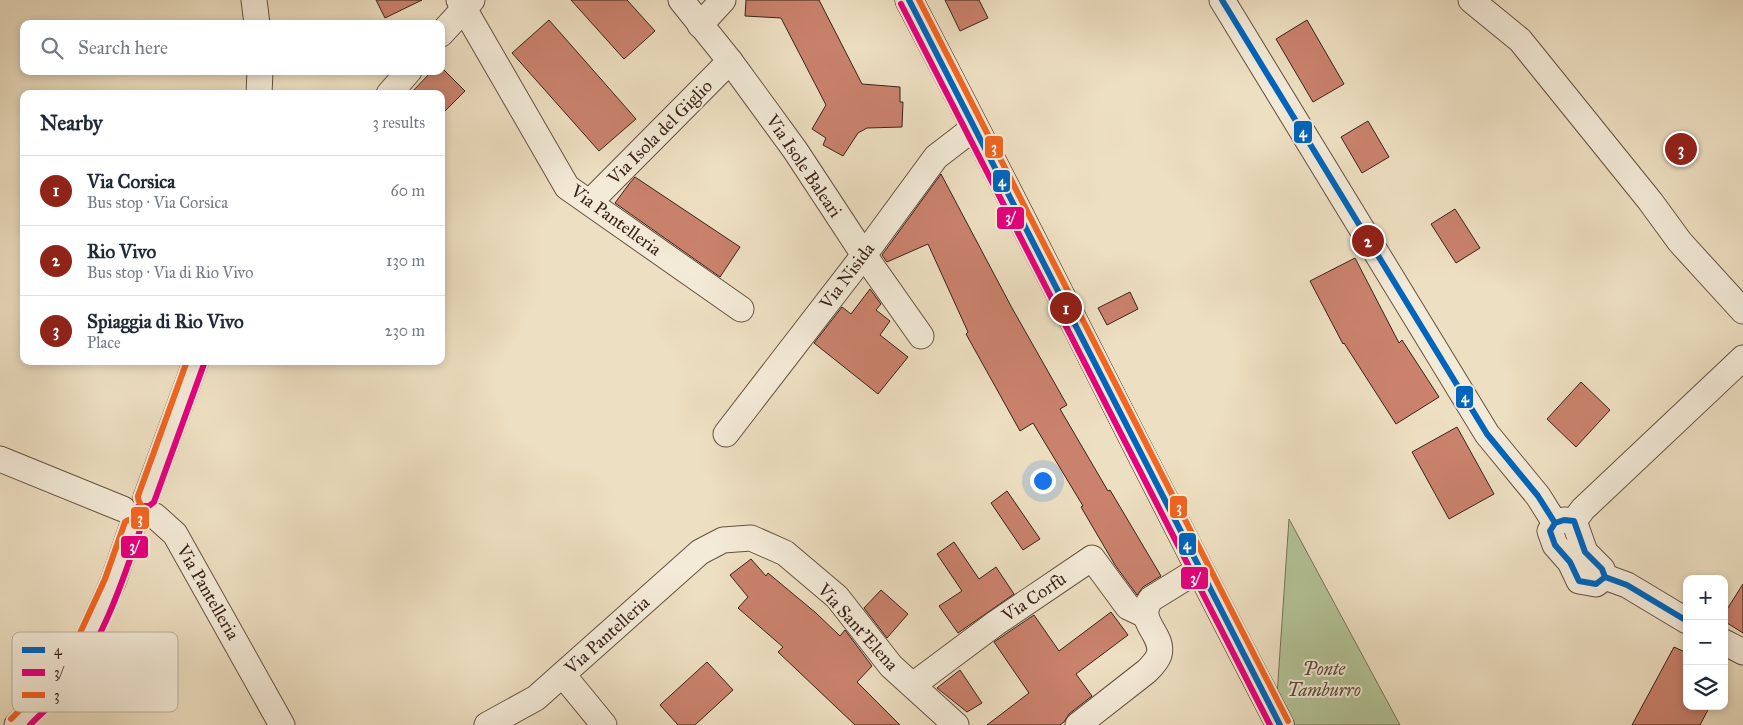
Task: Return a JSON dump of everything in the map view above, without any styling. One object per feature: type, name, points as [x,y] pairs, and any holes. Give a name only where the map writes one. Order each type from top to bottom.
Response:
[{"type":"main road","points":[[909,0],[1198,570],[1280,725]]},
{"type":"street","points":[[254,0],[256,20]]},
{"type":"street","name":"Via Isole Baleari","points":[[681,0],[730,61],[795,150],[921,336]]},
{"type":"street","points":[[700,25],[723,0]]},
{"type":"street","points":[[1222,0],[1487,434],[1538,496],[1564,522]]},
{"type":"street","points":[[1471,0],[1520,40],[1644,194],[1680,242],[1743,311]]},
{"type":"street","points":[[445,29],[465,3]]},
{"type":"street","name":"Via Pantelleria","points":[[465,3],[567,187],[741,310]]},
{"type":"street","name":"Via Isola del Giglio","points":[[590,202],[730,61]]},
{"type":"street","points":[[259,90],[260,75]]},
{"type":"street","points":[[392,90],[405,75]]},
{"type":"street","name":"Via Nisida","points":[[726,434],[936,157],[975,127]]},
{"type":"street","points":[[1685,620],[1627,585],[1605,577],[1596,584],[1579,581],[1570,562],[1555,545],[1550,531],[1583,509],[1743,358]]},
{"type":"street","points":[[0,459],[128,518],[140,529],[147,527],[152,523],[151,507],[195,365]]},
{"type":"street","name":"Via Pantelleria","points":[[151,507],[175,534],[282,725]]},
{"type":"street","points":[[90,632],[113,582],[128,518]]},
{"type":"street","name":"Via Sant'Elena","points":[[723,540],[751,538],[785,553],[836,597],[891,666],[956,725]]},
{"type":"street","name":"Via Pantelleria","points":[[487,725],[536,698],[700,552],[723,540]]},
{"type":"street","name":"Via Corfù","points":[[913,686],[996,623],[1092,558],[1128,607],[1145,615]]},
{"type":"street","points":[[1078,725],[1147,672],[1155,662],[1159,654],[1158,642],[1145,615],[1146,605],[1151,599],[1198,570]]},
{"type":"street","points":[[1728,644],[1743,652]]},
{"type":"street","points":[[563,675],[604,725]]},
{"type":"street","points":[[17,725],[30,712]]},
{"type":"green space","name":"Ponte Tamburro","points":[[1289,519],[1400,725],[1275,725]]},
{"type":"building","points":[[376,0],[422,0],[385,18]]},
{"type":"building","points":[[571,0],[627,0],[655,31],[624,59]]},
{"type":"building","points":[[746,0],[819,0],[862,84],[900,87],[900,102],[903,102],[902,127],[867,128],[858,133],[843,156],[823,145],[826,138],[812,129],[826,105],[781,18],[745,16]]},
{"type":"building","points":[[945,0],[979,0],[988,18],[960,31]]},
{"type":"building","points":[[549,20],[636,119],[599,151],[512,53]]},
{"type":"building","points":[[1307,20],[1344,84],[1313,102],[1276,39]]},
{"type":"building","points":[[445,71],[465,91],[445,111],[445,90],[414,90],[428,75],[445,75]]},
{"type":"building","points":[[1368,121],[1389,157],[1362,173],[1341,137]]},
{"type":"building","points":[[941,174],[1012,308],[1067,405],[1060,409],[1161,576],[1143,587],[1137,595],[1115,565],[1081,507],[1083,506],[1033,423],[1020,431],[966,334],[968,332],[928,244],[887,262],[882,255]]},
{"type":"building","points":[[635,177],[740,247],[720,277],[615,203]]},
{"type":"building","points":[[1455,209],[1480,248],[1456,263],[1431,224]]},
{"type":"building","points":[[1355,258],[1399,343],[1402,340],[1439,397],[1396,424],[1343,344],[1310,281]]},
{"type":"building","points":[[870,289],[881,304],[876,310],[890,321],[880,335],[908,357],[878,394],[814,343],[842,307],[851,314]]},
{"type":"building","points":[[1130,292],[1138,309],[1107,325],[1098,308]]},
{"type":"building","points":[[1581,382],[1610,410],[1576,447],[1547,419]]},
{"type":"building","points":[[1457,427],[1494,494],[1449,519],[1412,452]]},
{"type":"building","points":[[1007,491],[1040,539],[1023,550],[991,503]]},
{"type":"building","points":[[954,542],[979,579],[996,567],[1014,594],[958,633],[939,606],[962,591],[937,554]]},
{"type":"building","points":[[751,559],[766,576],[768,573],[816,613],[840,636],[845,630],[872,666],[857,682],[900,725],[855,725],[778,652],[783,647],[738,608],[748,597],[730,575]]},
{"type":"building","points":[[1743,584],[1743,633],[1728,624],[1728,608]]},
{"type":"building","points":[[881,590],[908,614],[887,638],[864,608]]},
{"type":"building","points":[[1111,612],[1128,635],[1076,674],[1092,696],[1069,714],[1064,722],[1060,725],[987,725],[1029,693],[994,642],[1034,615],[1059,651]]},
{"type":"building","points":[[1674,647],[1683,651],[1683,710],[1708,710],[1700,725],[1632,725]]},
{"type":"building","points":[[707,662],[733,690],[695,725],[678,725],[660,705]]},
{"type":"building","points":[[960,670],[982,703],[967,712],[937,688]]},
{"type":"transit line","name":"4","points":[[909,0],[1280,725]]},
{"type":"transit line","name":"3","points":[[919,0],[1288,721]]},
{"type":"transit line","name":"4","points":[[1222,0],[1487,434],[1538,496],[1555,523]]},
{"type":"transit line","name":"3/","points":[[901,4],[1270,725]]},
{"type":"transit line","name":"3","points":[[80,632],[105,579],[125,522],[146,515],[138,496],[186,365]]},
{"type":"transit line","name":"3/","points":[[100,632],[109,615],[140,530],[140,524],[133,510],[139,506],[149,506],[154,502],[204,365]]},
{"type":"transit line","name":"4","points":[[1564,520],[1574,521],[1585,552],[1602,569],[1605,577],[1596,584],[1579,581],[1570,562],[1555,545],[1550,531],[1555,523],[1564,520]]},
{"type":"transit line","name":"4","points":[[1605,577],[1627,585],[1685,620]]},
{"type":"transit line","name":"3","points":[[11,719],[18,712]]},
{"type":"transit line","name":"3/","points":[[30,725],[43,712]]},
{"type":"place","name":"Spiaggia di Rio Vivo","points":[[1681,149]]},
{"type":"place","name":"Rio Vivo","points":[[1368,241]]},
{"type":"place","name":"Via Corsica","points":[[1066,308]]}]
